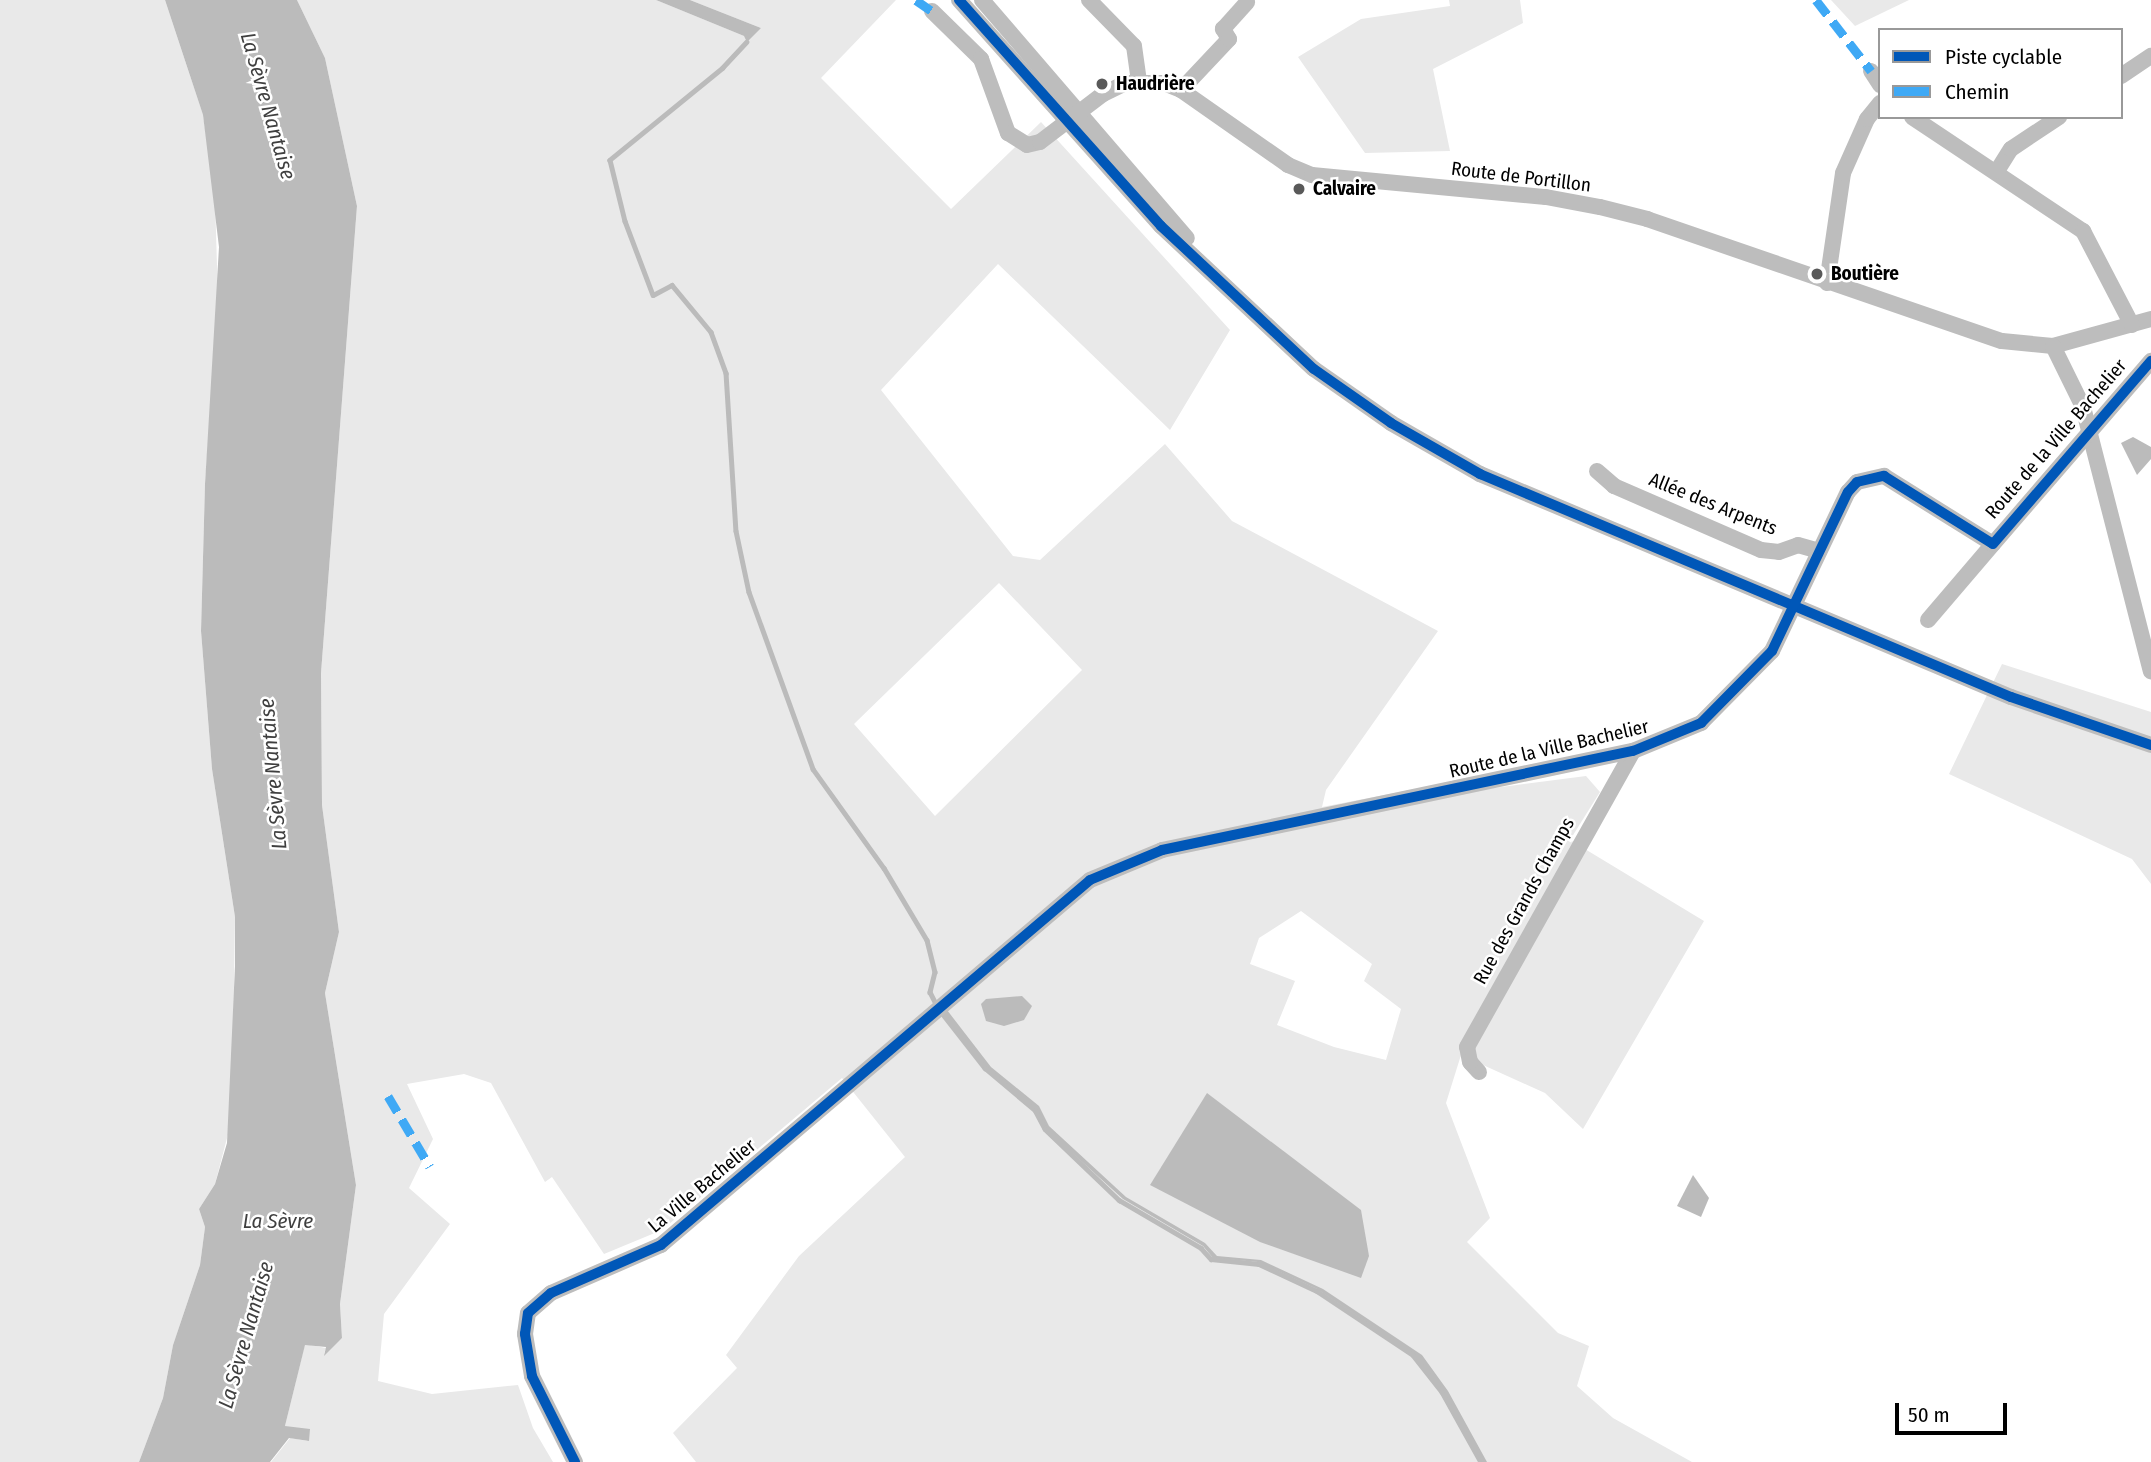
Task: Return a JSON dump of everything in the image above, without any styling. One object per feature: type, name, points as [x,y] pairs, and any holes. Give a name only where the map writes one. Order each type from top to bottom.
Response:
[{"type":"street","points":[[959,0],[1075,115]]},
{"type":"street","points":[[982,0],[1161,226],[1314,369],[1391,423],[1480,474],[2011,697],[2151,745]]},
{"type":"street","points":[[932,11],[981,60],[1003,123],[1018,142],[1040,142],[1103,94],[1139,81],[1134,46],[1089,0]]},
{"type":"street","points":[[1181,90],[1229,39],[1223,29],[1247,2]]},
{"type":"street","points":[[2123,75],[2151,56]]},
{"type":"street","points":[[1871,71],[1878,82]]},
{"type":"street","name":"Route de Portillon","points":[[1139,81],[1181,90],[1288,165],[1312,175],[1546,197],[1600,207],[1647,219],[1964,331],[2002,341],[2053,346],[2151,319]]},
{"type":"street","points":[[1827,283],[1843,173],[1867,119],[1878,105]]},
{"type":"street","points":[[1915,119],[1997,171],[2083,231],[2132,325]]},
{"type":"street","points":[[1997,171],[2011,149],[2056,119]]},
{"type":"street","points":[[2053,346],[2084,407],[2087,433],[2151,671]]},
{"type":"street","name":"Route de la Ville Bachelier","points":[[1928,620],[2151,360]]},
{"type":"street","name":"Allée des Arpents","points":[[1597,471],[1614,486],[1761,550],[1779,552],[1798,545],[1819,551]]},
{"type":"street","name":"Route de la Ville Bachelier","points":[[939,1009],[1066,898],[1130,861],[1633,751],[1701,723],[1716,711],[1772,651],[1848,492],[1857,482],[1884,476],[1993,544]]},
{"type":"street","name":"Rue des Grands Champs","points":[[1479,1073],[1470,1062],[1467,1047],[1633,751]]},
{"type":"street","name":"La Ville Bachelier","points":[[575,1462],[532,1376],[525,1334],[528,1313],[551,1293],[661,1245],[939,1009]]},
{"type":"shaded area","points":[[0,0],[165,0],[203,115],[215,197],[218,301],[205,484],[201,631],[212,769],[235,917],[232,1119],[215,1184],[199,1209],[205,1227],[200,1265],[173,1345],[163,1398],[139,1462],[0,1462]]},
{"type":"shaded area","points":[[297,0],[656,0],[744,36],[761,28],[690,0],[896,0],[821,78],[951,209],[1041,122],[1230,330],[1170,430],[998,264],[881,390],[1013,556],[1040,560],[1165,444],[1232,521],[1438,631],[1326,790],[1322,807],[1467,779],[1471,791],[1586,776],[1600,792],[1570,840],[1704,921],[1583,1129],[1545,1093],[1461,1055],[1446,1103],[1490,1218],[1467,1242],[1558,1333],[1589,1346],[1577,1386],[1613,1418],[1692,1462],[696,1462],[673,1433],[737,1368],[726,1355],[799,1256],[905,1157],[842,1078],[662,1230],[604,1254],[552,1177],[545,1182],[491,1083],[464,1074],[407,1084],[433,1139],[409,1188],[450,1224],[384,1314],[378,1381],[432,1394],[518,1385],[533,1428],[553,1462],[271,1462],[290,1438],[308,1441],[285,1426],[305,1344],[326,1348],[324,1354],[342,1338],[340,1304],[356,1185],[325,993],[339,932],[322,805],[321,673],[357,206],[325,58]],"holes":[[[999,583],[1082,670],[935,816],[854,724]],[[1301,911],[1372,964],[1364,981],[1401,1009],[1386,1060],[1334,1047],[1277,1025],[1295,981],[1250,964],[1259,938]]]},
{"type":"shaded area","points":[[1449,0],[1520,0],[1523,23],[1433,69],[1450,151],[1365,153],[1298,57],[1361,19],[1450,6]]},
{"type":"shaded area","points":[[1831,0],[1909,0],[1855,26]]},
{"type":"shaded area","points":[[2002,664],[2151,712],[2151,884],[2132,859],[1949,774]]},
{"type":"water","name":"La Sèvre","points":[[165,0],[297,0],[325,58],[357,206],[321,673],[322,805],[339,932],[325,993],[356,1185],[340,1304],[342,1338],[324,1356],[326,1347],[305,1345],[285,1426],[310,1429],[309,1441],[289,1438],[270,1462],[139,1462],[163,1398],[173,1345],[200,1265],[205,1227],[199,1209],[215,1184],[227,1143],[235,966],[235,917],[212,769],[201,631],[205,484],[219,247],[203,115]]},
{"type":"water","points":[[656,0],[690,0],[761,28],[747,42],[744,36]]},
{"type":"water","points":[[2133,437],[2151,447],[2151,459],[2137,475],[2121,443]]},
{"type":"water","points":[[1022,996],[1032,1006],[1024,1020],[1004,1026],[986,1021],[981,1004],[986,999]]},
{"type":"water","points":[[947,1010],[991,1067],[1039,1106],[1049,1126],[1126,1197],[1205,1243],[1217,1256],[1261,1260],[1323,1289],[1422,1355],[1448,1391],[1487,1462],[1483,1462],[1443,1391],[1414,1354],[1317,1289],[1258,1262],[1213,1258],[1203,1246],[1123,1199],[1046,1129],[1037,1110],[986,1067],[944,1013]]},
{"type":"water","points":[[1207,1093],[1361,1210],[1369,1256],[1361,1278],[1260,1242],[1150,1185]]},
{"type":"water","points":[[1693,1175],[1709,1198],[1701,1217],[1677,1206]]},
{"type":"waterway","points":[[747,42],[723,68],[610,160],[625,221],[653,295],[672,285],[711,332],[726,373],[736,531],[749,592],[813,769],[884,868],[927,940],[935,972],[930,992],[937,1006]]},
{"type":"waterway","points":[[942,1013],[985,1068],[1035,1110],[1045,1129],[1119,1200],[1201,1248],[1211,1259],[1259,1264],[1317,1291],[1413,1355],[1442,1392],[1481,1462]]},
{"type":"marked path","points":[[916,0],[932,11]]},
{"type":"marked path","points":[[1816,0],[1871,71]]},
{"type":"marked path","points":[[388,1096],[430,1167]]},
{"type":"cycle path","points":[[959,0],[1161,226],[1314,369],[1391,423],[1480,474],[2011,697],[2151,745]]},
{"type":"cycle path","points":[[575,1462],[532,1376],[525,1334],[528,1313],[551,1293],[661,1245],[1090,880],[1162,850],[1633,751],[1701,723],[1772,651],[1848,492],[1857,482],[1884,476],[1993,544],[2151,361]]},
{"type":"place","name":"Haudrière","points":[[1102,84]]},
{"type":"place","name":"Calvaire","points":[[1299,189]]},
{"type":"place","name":"Boutière","points":[[1817,274]]},
{"type":"water label","name":"La Sèvre Nantaise","points":[[268,106]]},
{"type":"water label","name":"La Sèvre Nantaise","points":[[273,774]]},
{"type":"water label","name":"La Sèvre Nantaise","points":[[246,1335]]}]
